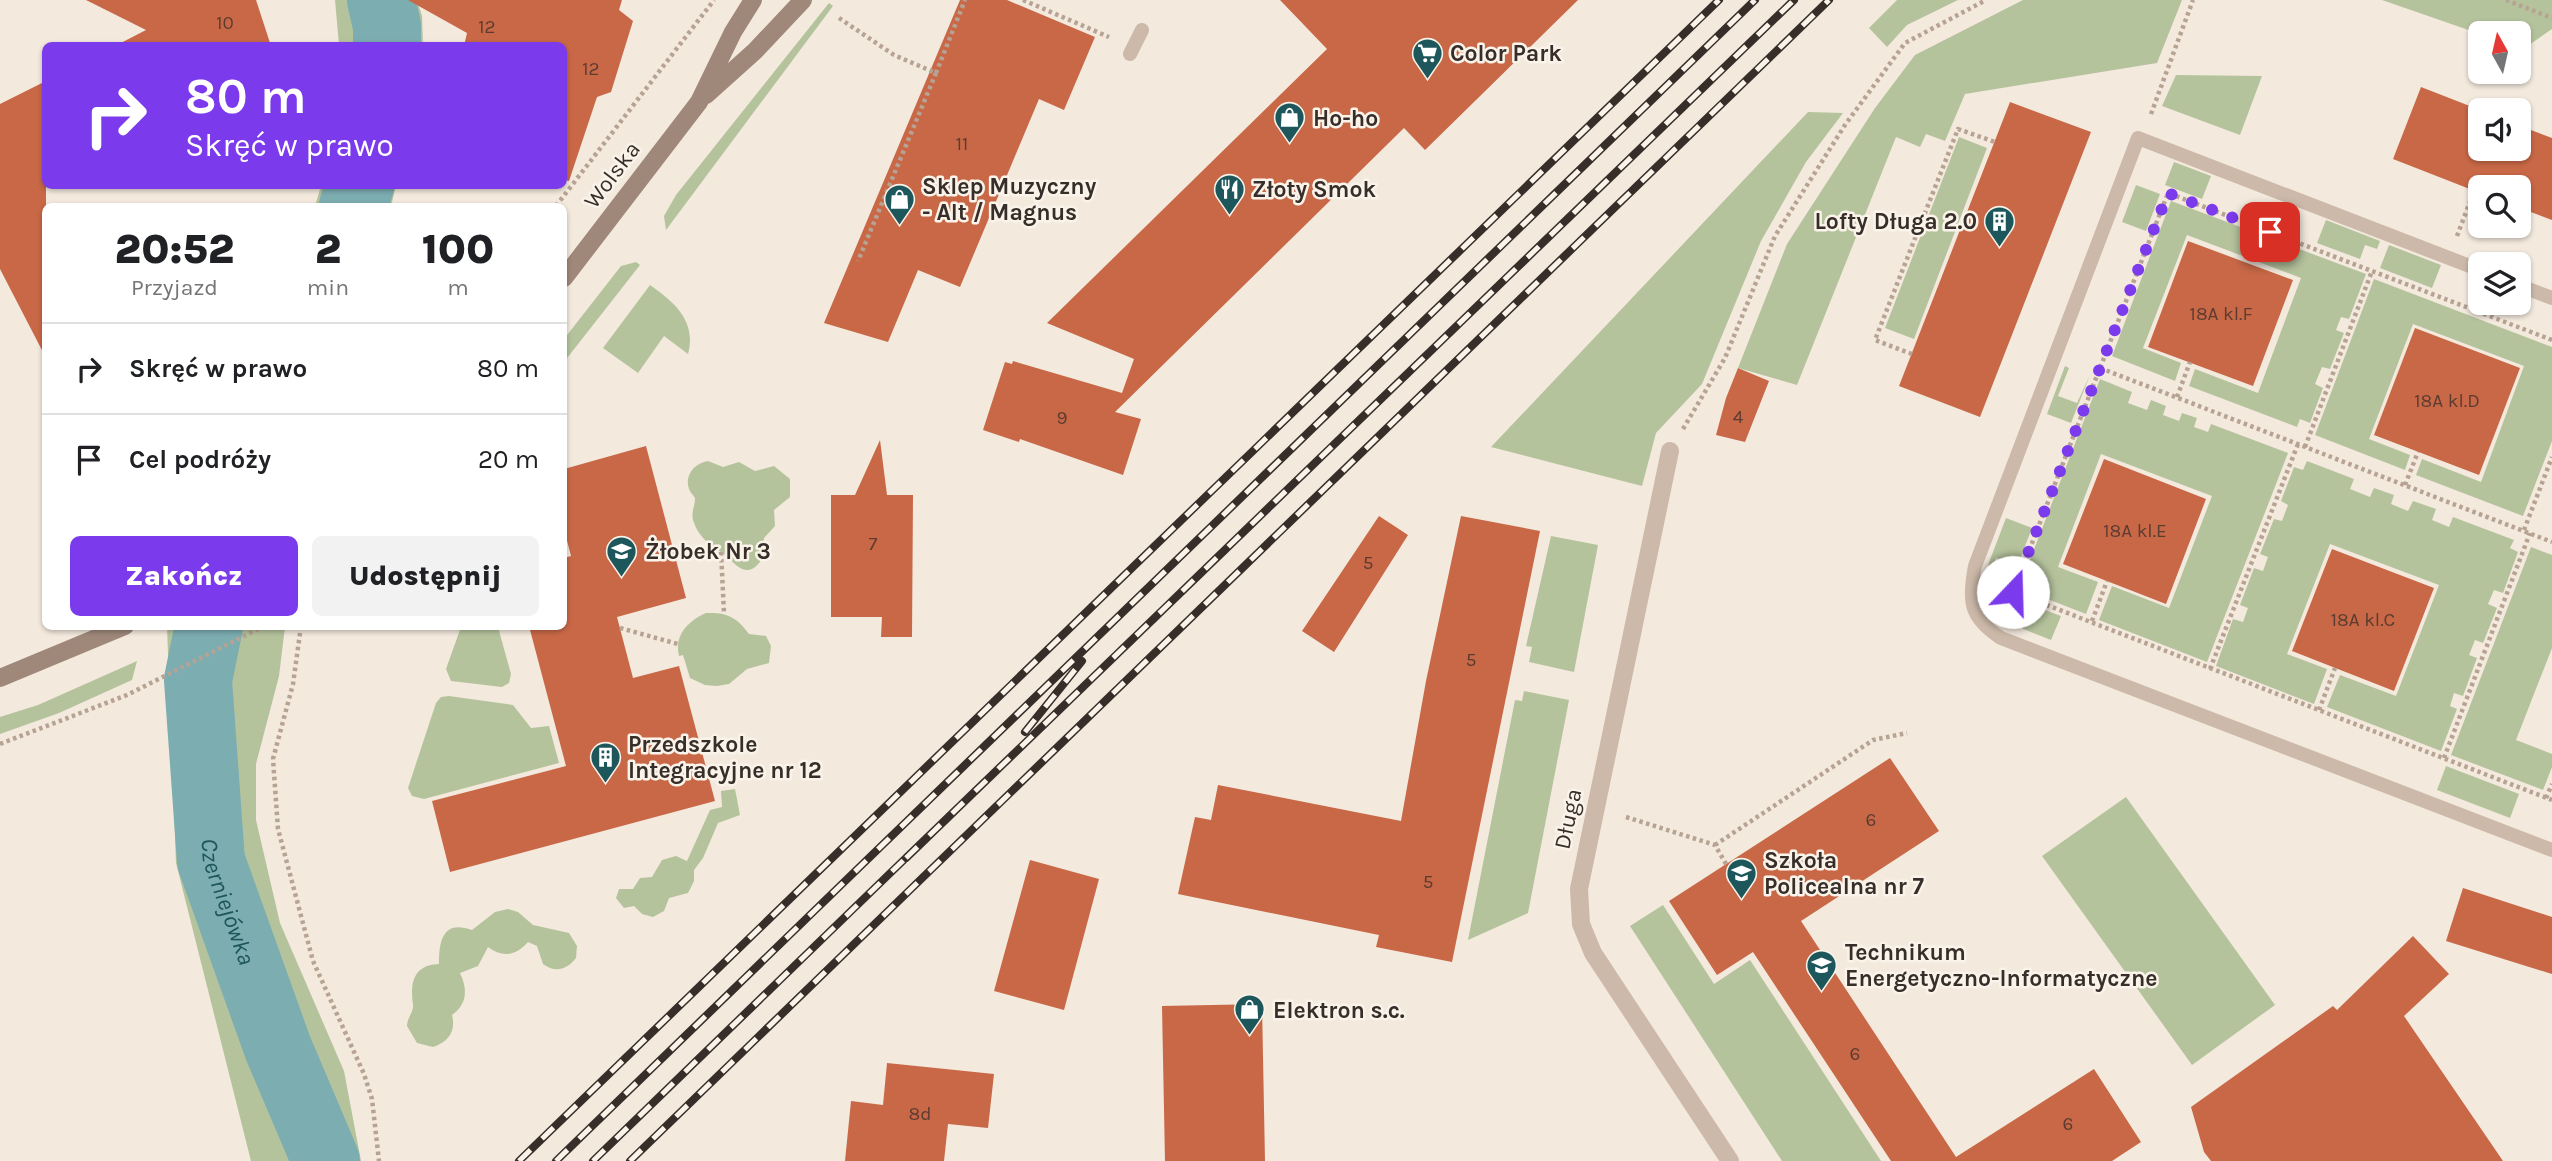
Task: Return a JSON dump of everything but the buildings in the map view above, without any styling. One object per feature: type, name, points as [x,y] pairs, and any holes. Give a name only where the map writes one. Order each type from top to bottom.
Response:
[{"type":"street","name":"Wolska","points":[[699,102],[733,32],[753,0]]},
{"type":"street","name":"Wolska","points":[[567,274],[699,102],[755,51],[803,0]]},
{"type":"street","name":"Długa","points":[[1670,451],[1579,889],[1581,924],[1593,953],[1730,1161]]},
{"type":"street","points":[[0,678],[115,630]]},
{"type":"lane","points":[[1130,54],[1142,30]]},
{"type":"lane","points":[[2468,265],[2138,138],[1975,566],[1971,600],[1975,616],[2001,638],[2552,850]]},
{"type":"lane","points":[[2531,290],[2552,298]]},
{"type":"path","points":[[558,203],[713,0]]},
{"type":"path","points":[[858,261],[965,0]]},
{"type":"path","points":[[1023,0],[1109,37]]},
{"type":"path","points":[[1670,451],[1725,358],[1775,236],[1845,125],[1905,43],[1986,0]]},
{"type":"path","points":[[2148,122],[2193,0]]},
{"type":"path","points":[[2506,0],[2552,18]]},
{"type":"path","points":[[839,18],[894,55],[936,73]]},
{"type":"path","points":[[1912,354],[1875,340],[1958,129],[1995,142]]},
{"type":"path","points":[[2552,340],[2168,193],[2013,592],[2549,799],[2552,784]]},
{"type":"path","points":[[2468,206],[2455,240],[2468,244]]},
{"type":"path","points":[[2305,447],[2372,271]]},
{"type":"path","points":[[2177,397],[2190,362]]},
{"type":"path","points":[[2100,368],[2552,542]]},
{"type":"path","points":[[2210,669],[2298,444]]},
{"type":"path","points":[[2406,485],[2418,452]]},
{"type":"path","points":[[2524,530],[2552,457]]},
{"type":"path","points":[[2444,758],[2530,533]]},
{"type":"path","points":[[721,552],[724,613]]},
{"type":"path","points":[[2092,621],[2107,581]]},
{"type":"path","points":[[620,628],[678,644]]},
{"type":"path","points":[[0,744],[127,695],[256,630]]},
{"type":"path","points":[[300,630],[293,684],[273,760],[278,829],[313,961],[368,1086],[379,1161]]},
{"type":"path","points":[[2319,710],[2335,668]]},
{"type":"path","points":[[1715,845],[1873,740],[1907,733]]},
{"type":"path","points":[[1626,817],[1715,845],[1726,863]]},
{"type":"green space","points":[[335,0],[417,0],[422,16],[423,42],[339,42]]},
{"type":"green space","points":[[1897,0],[1958,0],[1907,25],[1887,47],[1869,28]]},
{"type":"green space","points":[[2023,0],[2182,0],[2157,63],[1965,94],[1945,141],[1926,134],[1920,147],[1896,137],[1797,385],[1738,368],[1787,244],[1875,108],[1915,55]]},
{"type":"green space","points":[[2382,0],[2552,0],[2552,29],[2531,43],[2531,21],[2468,21],[2468,30]]},
{"type":"green space","points":[[829,3],[833,6],[666,230],[664,216],[676,195]]},
{"type":"green space","points":[[2176,75],[2262,76],[2240,135],[2162,106]]},
{"type":"green space","points":[[1808,112],[1843,113],[1806,162],[1761,241],[1702,384],[1656,433],[1642,486],[1491,447]]},
{"type":"green space","points":[[1959,137],[1987,148],[1914,339],[1885,328]]},
{"type":"green space","points":[[2174,162],[2211,176],[2202,199],[2165,185]]},
{"type":"green space","points":[[2136,185],[2160,194],[2146,231],[2122,222]]},
{"type":"green space","points":[[320,189],[395,189],[392,203],[316,203]]},
{"type":"green space","points":[[2171,201],[2366,274],[2349,319],[2341,317],[2336,330],[2344,333],[2330,369],[2322,367],[2315,384],[2323,388],[2310,423],[2300,419],[2297,427],[2189,386],[2195,369],[2258,393],[2301,278],[2187,235],[2143,348],[2181,363],[2175,381],[2112,356]]},
{"type":"green space","points":[[2326,220],[2380,241],[2377,249],[2365,245],[2360,259],[2317,243]]},
{"type":"green space","points":[[2389,245],[2441,265],[2432,288],[2380,268]]},
{"type":"green space","points":[[636,262],[640,265],[567,358],[567,335],[621,266]]},
{"type":"green space","points":[[2374,279],[2552,347],[2552,441],[2523,516],[2416,475],[2422,459],[2481,482],[2524,366],[2413,324],[2369,439],[2410,455],[2405,470],[2315,435]]},
{"type":"green space","points":[[650,285],[667,298],[681,314],[686,322],[690,342],[688,354],[664,336],[638,373],[603,348]]},
{"type":"green space","points":[[2065,366],[2069,368],[2058,396],[2077,403],[2090,375],[2071,423],[2047,414]]},
{"type":"green space","points":[[2100,379],[2132,392],[2128,403],[2147,410],[2151,400],[2166,406],[2163,415],[2179,421],[2182,413],[2197,418],[2194,427],[2208,432],[2211,424],[2288,453],[2207,662],[2099,620],[2112,586],[2169,608],[2212,496],[2101,454],[2058,567],[2098,582],[2086,614],[2019,588]]},
{"type":"green space","points":[[708,461],[723,467],[739,462],[755,471],[774,466],[790,479],[790,497],[774,510],[775,526],[764,538],[764,556],[752,569],[746,570],[736,565],[704,539],[695,526],[692,514],[695,498],[689,489],[688,479],[695,467]]},
{"type":"green space","points":[[2307,461],[2354,479],[2350,489],[2370,497],[2374,488],[2394,495],[2391,504],[2408,511],[2413,501],[2436,509],[2432,520],[2449,527],[2453,517],[2514,540],[2510,548],[2518,552],[2503,593],[2494,590],[2488,604],[2497,608],[2483,643],[2475,640],[2469,655],[2477,658],[2463,696],[2454,693],[2450,706],[2457,709],[2441,751],[2327,707],[2340,675],[2396,696],[2439,585],[2330,544],[2287,654],[2327,669],[2314,704],[2216,666],[2233,619],[2243,622],[2248,608],[2240,605],[2254,568],[2263,571],[2268,557],[2260,554],[2274,519],[2282,521],[2288,505],[2281,501],[2294,467],[2303,470]]},
{"type":"green space","points":[[2006,518],[2032,528],[2014,575],[2009,573],[2012,564],[1996,558],[1992,566],[1988,565]]},
{"type":"green space","points":[[1551,536],[1598,545],[1574,672],[1529,662],[1532,647],[1526,646]]},
{"type":"green space","points":[[2531,547],[2552,555],[2552,648],[2516,740],[2552,754],[2552,767],[2543,790],[2451,755]]},
{"type":"green space","points":[[2026,603],[2061,616],[2051,640],[2016,626]]},
{"type":"green space","points":[[706,613],[725,615],[740,623],[749,634],[766,636],[771,646],[769,663],[747,669],[729,684],[705,685],[690,678],[683,655],[679,656],[679,642],[688,625]]},
{"type":"green space","points":[[167,630],[285,630],[279,676],[256,764],[256,820],[280,923],[344,1071],[361,1161],[251,1161],[176,863]]},
{"type":"green space","points":[[460,630],[499,630],[511,674],[509,683],[502,687],[451,681],[446,669]]},
{"type":"green space","points":[[137,661],[132,680],[59,713],[0,734],[0,717],[38,705]]},
{"type":"green space","points":[[1524,691],[1569,700],[1528,913],[1468,940],[1515,700],[1522,701]]},
{"type":"green space","points":[[441,697],[513,705],[531,728],[549,726],[559,763],[424,799],[412,796],[408,788],[436,703]]},
{"type":"green space","points":[[2446,766],[2519,794],[2510,818],[2437,790]]},
{"type":"green space","points":[[735,789],[740,815],[718,823],[703,858],[694,870],[694,881],[688,893],[669,898],[664,911],[653,917],[642,914],[634,906],[624,908],[616,898],[619,889],[633,889],[640,878],[652,877],[662,860],[676,856],[687,861],[710,810],[722,807],[721,791]]},
{"type":"green space","points":[[2126,797],[2275,1005],[2192,1065],[2042,856]]},
{"type":"green space","points":[[1663,905],[1714,984],[1750,960],[1881,1161],[1782,1161],[1630,926]]},
{"type":"green space","points":[[508,909],[518,912],[533,925],[569,933],[577,946],[576,958],[565,968],[556,969],[543,964],[537,946],[528,942],[509,954],[498,953],[488,947],[478,966],[460,973],[465,996],[461,1006],[452,1015],[450,1035],[433,1047],[417,1043],[407,1026],[413,1007],[412,989],[415,977],[424,968],[439,964],[440,948],[448,930],[462,927],[472,930],[495,912]]},
{"type":"waterway","name":"Czerniejówka","points":[[381,0],[387,26],[387,42]]},
{"type":"waterway","name":"Czerniejówka","points":[[354,203],[359,189]]},
{"type":"waterway","name":"Czerniejówka","points":[[208,630],[198,680],[211,861],[278,1048],[326,1161]]},
{"type":"railway","points":[[519,1161],[1719,0]]},
{"type":"railway","points":[[556,1161],[1755,0]]},
{"type":"railway","points":[[906,858],[1794,0]]},
{"type":"railway","points":[[630,1161],[1829,0]]},
{"type":"railway","points":[[1025,732],[1082,661]]},
{"type":"railway","points":[[593,1161],[912,852]]},
{"type":"place","name":"Color Park","points":[[1427,80]]},
{"type":"place","name":"Ho-ho","points":[[1290,145]]},
{"type":"place","name":"Złoty Smok","points":[[1229,216]]},
{"type":"place","name":"Sklep Muzyczny - Alt / Magnus","points":[[899,226]]},
{"type":"place","name":"Lofty Długa 2.0","points":[[2000,248]]},
{"type":"place","name":"Żłobek Nr 3","points":[[622,578]]},
{"type":"place","name":"Przedszkole Integracyjne nr 12","points":[[605,784]]},
{"type":"place","name":"Szkoła Policealna nr 7","points":[[1741,900]]},
{"type":"place","name":"Technikum Energetyczno-Informatyczne","points":[[1822,992]]},
{"type":"place","name":"Elektron s.c.","points":[[1250,1037]]},
{"type":"route","points":[[2013,592],[2168,193],[2270,232]]}]
